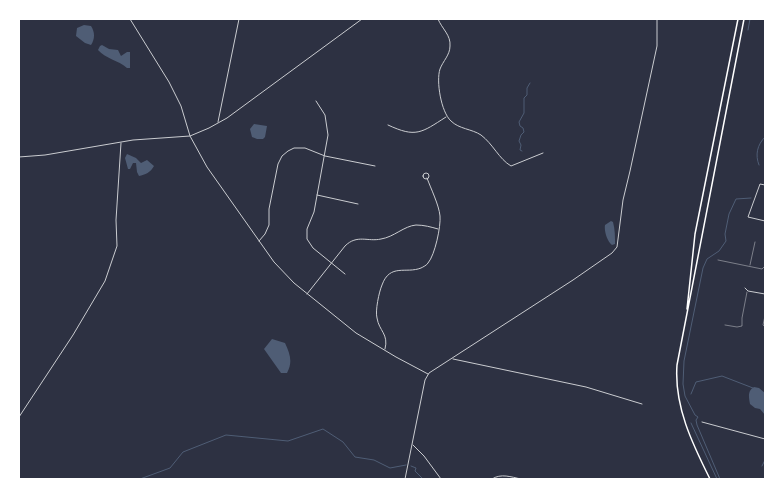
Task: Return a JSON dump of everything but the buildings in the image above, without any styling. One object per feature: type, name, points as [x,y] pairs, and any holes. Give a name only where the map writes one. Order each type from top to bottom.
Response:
[{"type":"main road","points":[[686,316],[695,234],[738,19]]},
{"type":"main road","points":[[710,479],[684,420],[677,390],[677,365],[744,19]]},
{"type":"street","points":[[130,19],[169,82],[181,106],[190,136],[207,167],[281,270],[307,294],[356,333],[428,374]]},
{"type":"street","points":[[218,124],[239,19]]},
{"type":"street","points":[[19,157],[45,155],[133,140],[190,136],[218,124],[362,19]]},
{"type":"street","points":[[438,19],[450,41],[450,51],[441,67],[439,77],[442,103],[447,117],[458,126],[481,136],[489,142],[511,166],[543,153]]},
{"type":"street","points":[[405,479],[424,385],[428,374],[573,280],[612,253],[617,247],[623,200],[657,46],[657,19]]},
{"type":"street","points":[[316,101],[324,115],[328,130],[325,156],[313,215],[307,229],[307,239],[312,248],[345,274]]},
{"type":"street","points":[[388,125],[404,132],[417,132],[426,130],[447,117]]},
{"type":"street","points":[[19,417],[73,335],[108,273],[117,246],[116,220],[121,142]]},
{"type":"street","points":[[259,241],[268,228],[269,209],[278,164],[282,156],[291,149],[302,147],[308,148],[325,156],[375,166]]},
{"type":"street","points":[[385,350],[386,338],[376,315],[382,284],[394,271],[402,269],[418,269],[429,262],[434,252],[439,229],[440,213],[427,178]]},
{"type":"street","points":[[765,186],[760,184],[748,217],[765,221]]},
{"type":"street","points":[[317,195],[358,204]]},
{"type":"street","points":[[307,294],[348,243],[356,239],[384,239],[415,225],[439,229]]},
{"type":"street","points":[[745,288],[765,294]]},
{"type":"street","points":[[452,359],[586,387],[642,404]]},
{"type":"street","points":[[702,422],[765,439]]},
{"type":"street","points":[[413,445],[424,456],[441,479]]},
{"type":"street","points":[[492,479],[500,476],[520,479]]},
{"type":"lane","points":[[750,266],[755,242]]},
{"type":"lane","points":[[718,260],[762,269],[765,266]]},
{"type":"lane","points":[[725,325],[738,328],[742,326],[742,316],[748,290]]},
{"type":"lane","points":[[765,316],[763,325],[765,327]]},
{"type":"water","points":[[84,25],[91,26],[94,33],[94,38],[91,45],[85,43],[76,36],[77,28]]},
{"type":"water","points":[[102,45],[109,49],[118,50],[121,56],[127,52],[130,52],[130,68],[127,68],[101,53],[98,50]]},
{"type":"water","points":[[254,124],[267,126],[265,137],[263,139],[252,137],[250,129]]},
{"type":"water","points":[[127,154],[136,158],[141,163],[147,160],[154,166],[148,173],[139,176],[136,163],[133,163],[130,169],[128,169],[125,158]]},
{"type":"water","points":[[611,221],[613,222],[615,236],[615,244],[612,245],[605,233],[605,225]]},
{"type":"water","points":[[272,339],[285,343],[287,347],[290,365],[287,373],[281,373],[264,349]]},
{"type":"water","points":[[754,387],[759,388],[765,393],[765,415],[760,409],[755,408],[750,404],[749,393]]},
{"type":"waterway","points":[[748,30],[750,19]]},
{"type":"waterway","points":[[522,151],[520,150],[521,145],[519,141],[524,132],[519,122],[524,113],[524,98],[527,95],[527,88],[530,83]]},
{"type":"waterway","points":[[759,165],[757,158],[758,150],[760,143],[765,137]]},
{"type":"waterway","points":[[720,479],[697,425],[696,420],[698,417],[695,415],[685,396],[683,384],[684,361],[703,268],[707,259],[719,251],[726,241],[725,234],[729,214],[736,199],[751,198]]},
{"type":"waterway","points":[[691,394],[696,382],[722,376],[753,388]]},
{"type":"waterway","points":[[691,423],[717,479]]},
{"type":"waterway","points":[[140,479],[170,468],[183,452],[226,435],[288,441],[323,429],[343,442],[355,457],[374,460],[390,468],[406,465]]},
{"type":"waterway","points":[[762,466],[765,460]]},
{"type":"waterway","points":[[411,466],[416,468],[415,471],[423,479]]}]
